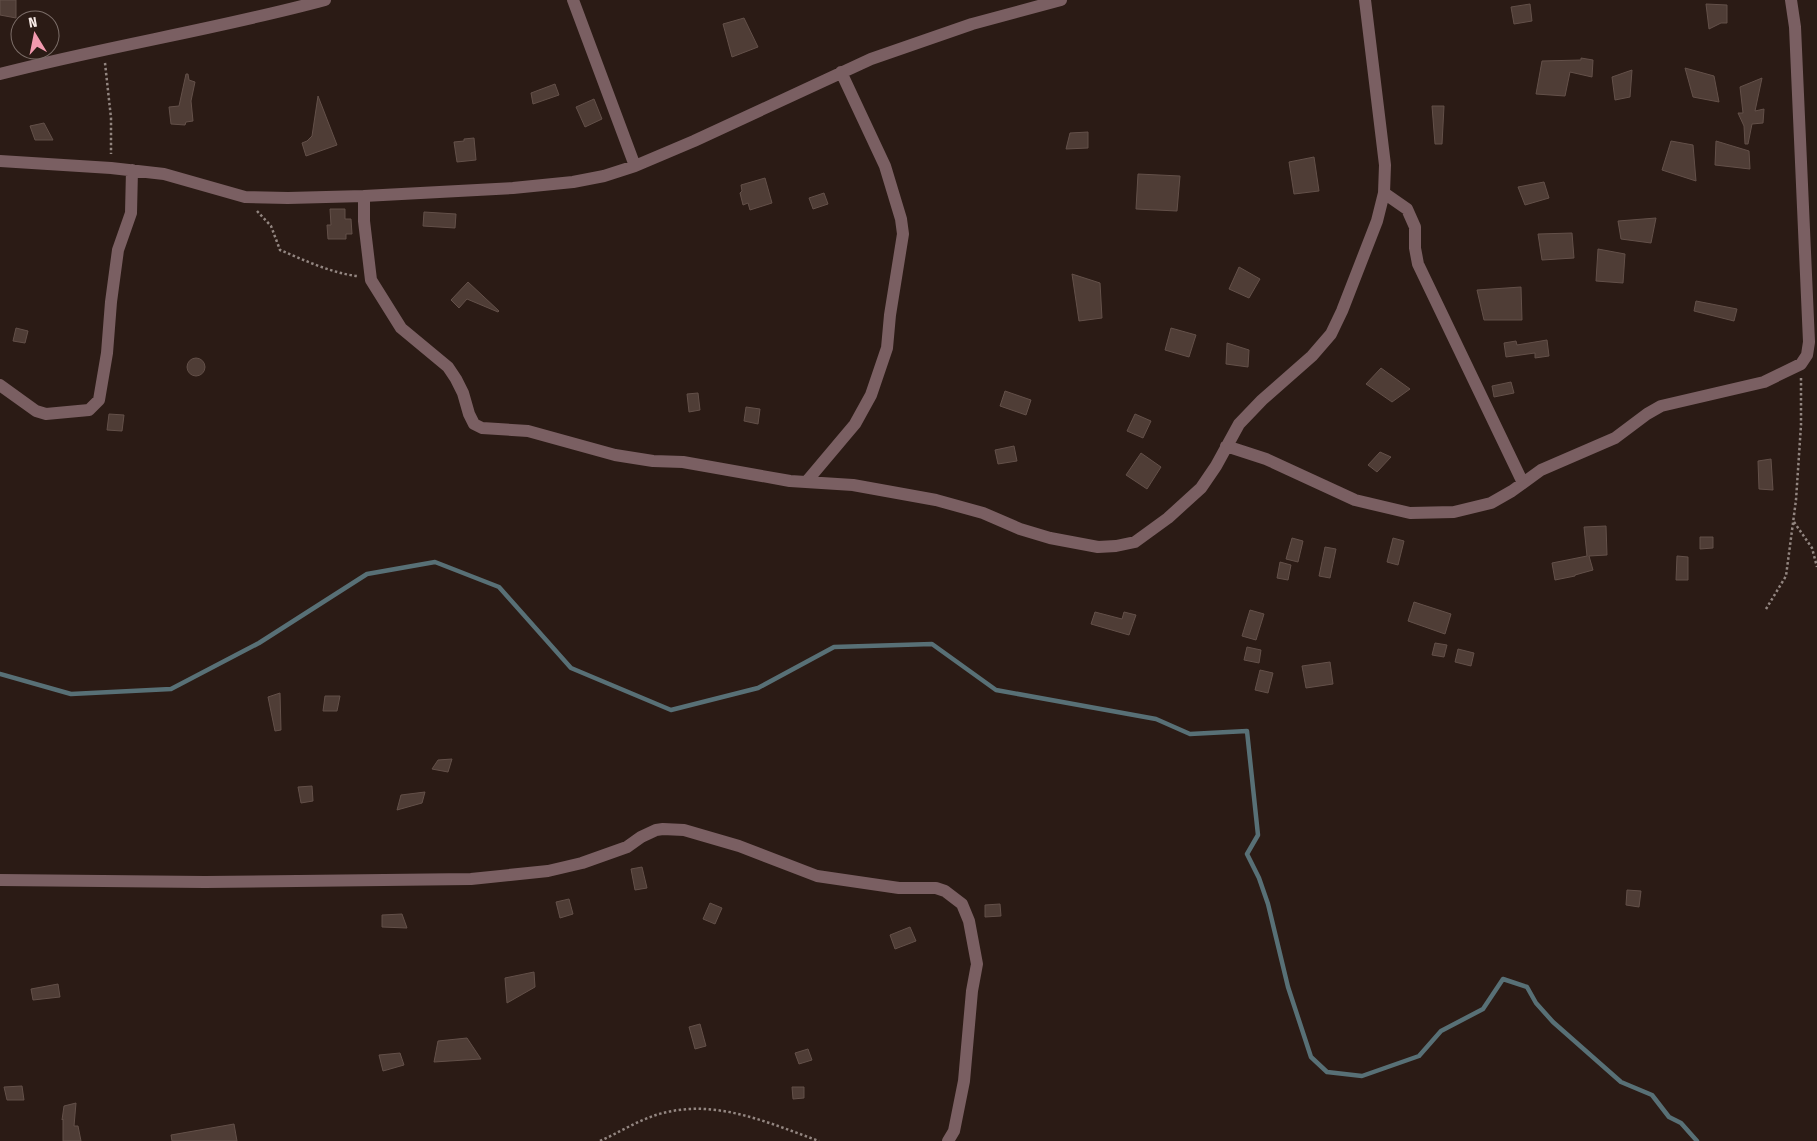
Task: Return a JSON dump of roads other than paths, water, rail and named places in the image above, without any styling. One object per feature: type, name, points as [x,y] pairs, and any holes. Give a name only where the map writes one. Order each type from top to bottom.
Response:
[{"type":"street","points":[[0,74],[56,60],[261,17],[325,0]]},
{"type":"street","points":[[573,0],[635,166]]},
{"type":"street","points":[[0,161],[111,168],[164,174],[245,197],[364,196],[487,190],[572,182],[604,176],[635,166],[750,116],[871,59],[950,31],[1061,0]]},
{"type":"street","points":[[364,196],[364,221],[371,280],[400,328],[448,367],[463,393],[474,424],[482,428],[528,431],[615,455],[653,461],[683,462],[790,481],[853,485],[936,500],[983,513],[1020,529],[1050,538],[1098,547],[1116,546],[1135,542],[1168,518],[1201,488],[1216,466],[1239,424],[1256,406],[1312,356],[1331,334],[1342,312],[1377,221],[1384,192],[1385,165],[1365,0]]},
{"type":"street","points":[[1226,446],[1266,459],[1355,500],[1410,513],[1454,512],[1491,503],[1541,470],[1560,460],[1615,438],[1661,406],[1764,382],[1801,364],[1807,355],[1809,342],[1795,27],[1791,0]]},
{"type":"street","points":[[807,481],[855,424],[871,395],[887,348],[890,315],[903,234],[902,220],[885,166],[841,72]]},
{"type":"street","points":[[0,385],[36,411],[46,414],[89,410],[99,400],[107,353],[118,250],[131,214],[132,170]]},
{"type":"street","points":[[1384,192],[1406,209],[1415,227],[1415,248],[1418,264],[1523,483]]},
{"type":"street","points":[[0,880],[205,882],[471,878],[548,871],[582,863],[627,847],[656,830],[664,829],[684,830],[739,846],[817,876],[899,888],[936,888],[962,904],[969,921],[977,964],[972,991],[964,1081],[954,1131],[948,1141]]},
{"type":"waterway","points":[[0,674],[71,694],[171,689],[259,643],[367,574],[435,562],[499,587],[571,668],[671,710],[758,688],[834,647],[932,644],[996,690],[1156,719],[1190,734],[1247,731],[1258,835],[1247,854],[1259,878],[1268,904],[1288,987],[1311,1057],[1327,1072],[1362,1076],[1419,1056],[1441,1031],[1483,1009],[1503,979],[1527,987],[1536,1003],[1553,1022],[1621,1082],[1652,1095],[1669,1117],[1681,1123],[1697,1141]]}]
